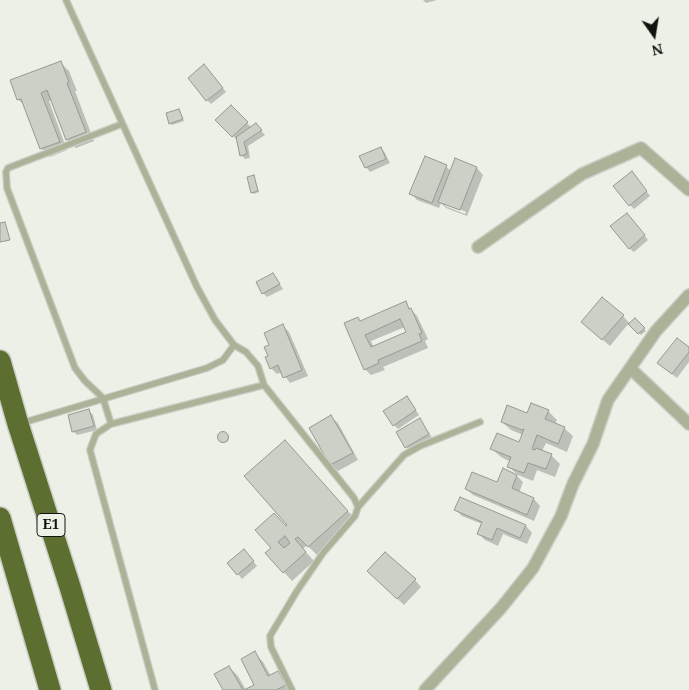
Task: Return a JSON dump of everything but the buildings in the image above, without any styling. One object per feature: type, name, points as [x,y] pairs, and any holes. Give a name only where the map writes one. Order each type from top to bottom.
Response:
[{"type":"highway","name":"E1","points":[[0,360],[18,424],[101,690]]},
{"type":"highway","points":[[0,518],[50,690]]},
{"type":"street","points":[[478,247],[582,174],[641,148],[689,190]]},
{"type":"street","points":[[426,690],[501,608],[533,568],[561,516],[573,484],[593,444],[608,400],[656,331],[689,296]]},
{"type":"street","points":[[630,368],[689,424]]},
{"type":"lane","points":[[66,0],[197,287],[215,320],[234,344],[246,352],[258,366],[264,385],[354,498],[358,507]]},
{"type":"lane","points":[[111,424],[103,398],[86,382],[75,368],[8,188],[6,172],[8,168],[122,124]]},
{"type":"lane","points":[[18,424],[207,368],[223,360],[234,344]]},
{"type":"lane","points":[[156,690],[90,450],[96,434],[111,424],[264,385]]},
{"type":"lane","points":[[292,690],[271,647],[270,636],[323,553],[355,516],[358,507],[404,455],[420,446],[480,422]]}]
